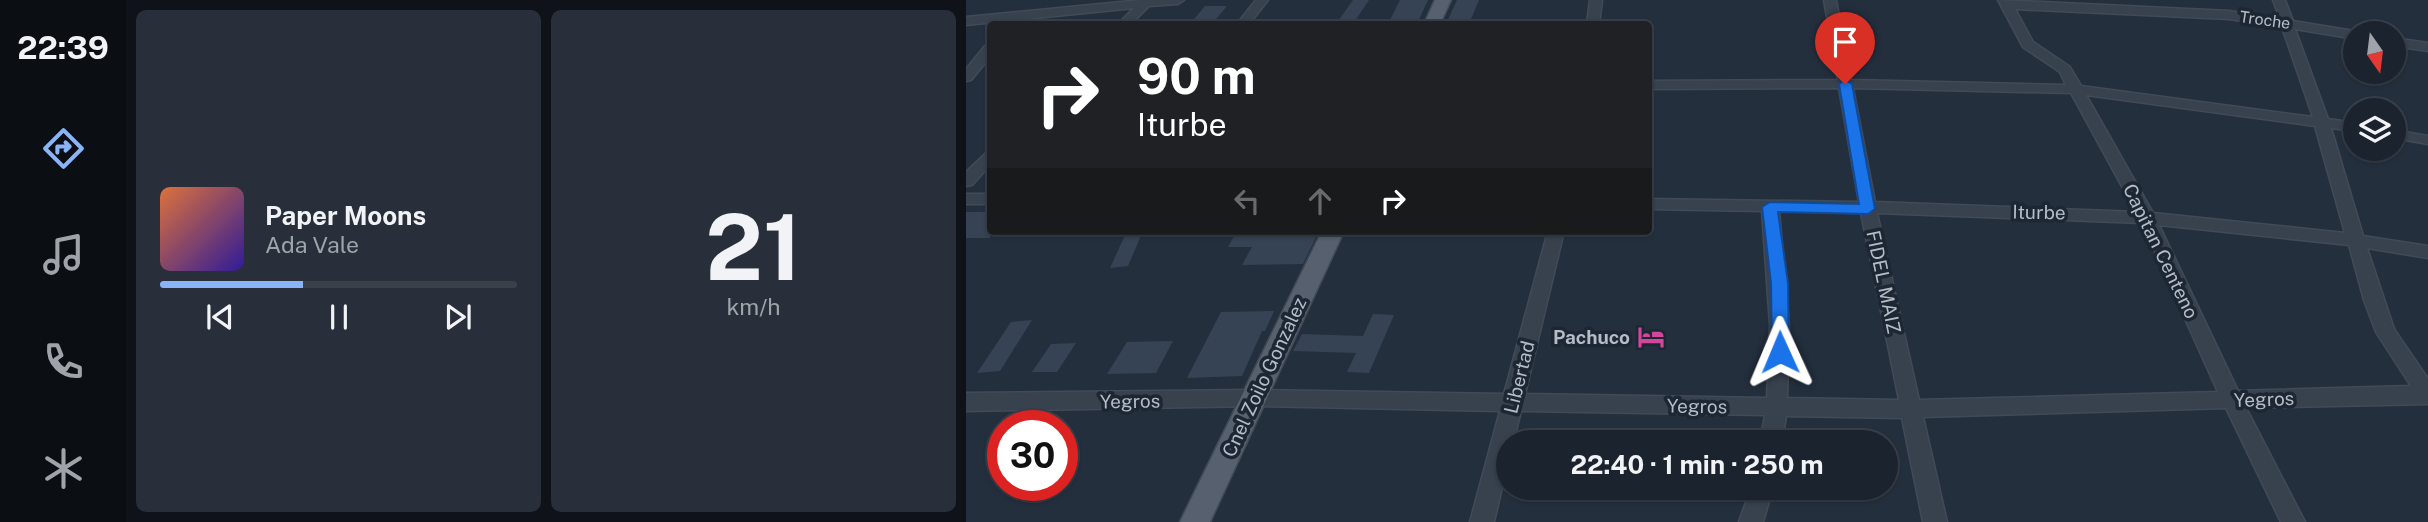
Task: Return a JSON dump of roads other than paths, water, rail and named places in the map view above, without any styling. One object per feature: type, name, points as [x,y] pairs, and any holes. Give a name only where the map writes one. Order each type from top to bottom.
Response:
[{"type":"main road","points":[[1433,21],[1443,0]]},
{"type":"main road","name":"Cnel Zoilo Gonzalez","points":[[1195,522],[1331,235]]},
{"type":"street","points":[[966,21],[1014,21],[1178,0]]},
{"type":"street","points":[[1245,21],[1262,0]]},
{"type":"street","points":[[1594,21],[1597,0]]},
{"type":"street","name":"FIDEL MAIZ","points":[[1830,0],[1868,209],[1936,522]]},
{"type":"street","points":[[2279,0],[2320,120],[2373,300],[2386,332],[2427,395]]},
{"type":"street","points":[[1127,21],[1147,2]]},
{"type":"street","name":"Troche","points":[[2005,2],[2178,11],[2288,23],[2343,33]]},
{"type":"street","name":"Capitan Centeno","points":[[2005,2],[2028,44],[2065,70],[2148,219],[2292,522]]},
{"type":"street","points":[[2406,43],[2428,47]]},
{"type":"street","points":[[966,77],[987,52]]},
{"type":"street","points":[[1652,85],[1845,84],[2076,89],[2343,124]]},
{"type":"street","points":[[2406,136],[2428,140]]},
{"type":"street","points":[[967,179],[987,159]]},
{"type":"street","points":[[966,199],[987,199]]},
{"type":"street","name":"Iturbe","points":[[1652,204],[2087,213],[2357,239],[2428,252]]},
{"type":"street","points":[[1770,207],[1780,283],[1778,407],[1774,430]]},
{"type":"street","name":"Libertad","points":[[1482,522],[1555,235]]},
{"type":"street","name":"Yegros","points":[[966,402],[1254,398],[1911,409],[2427,395]]},
{"type":"street","points":[[1751,522],[1758,500]]},
{"type":"place","name":"Pachuco","points":[[1651,337]]}]
